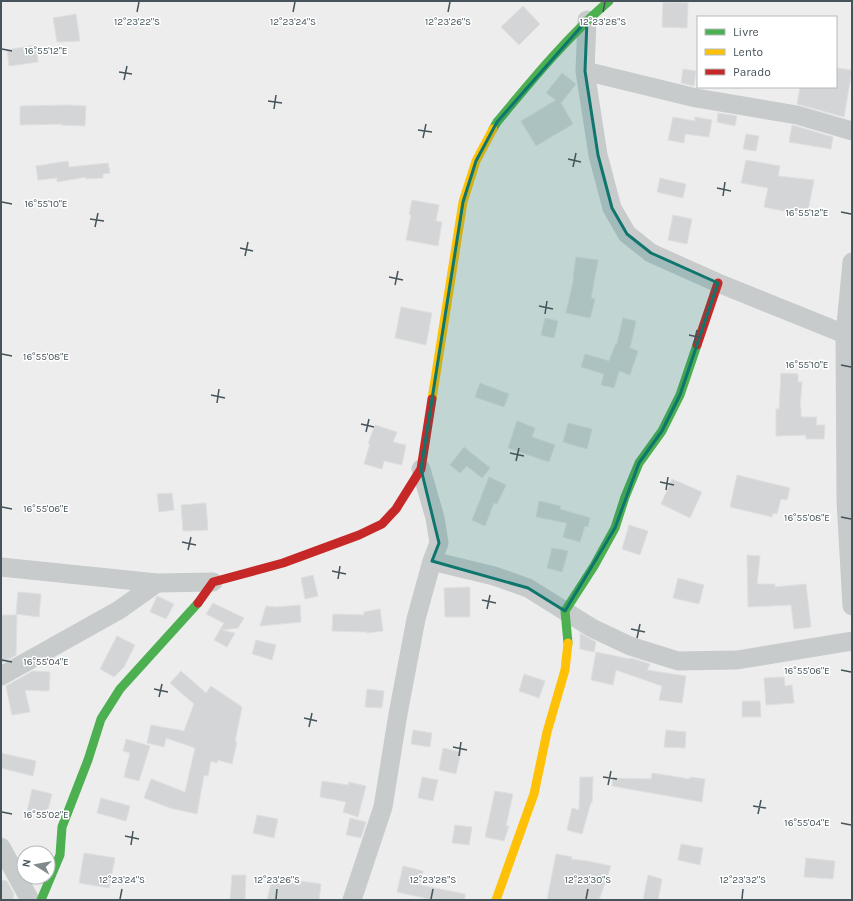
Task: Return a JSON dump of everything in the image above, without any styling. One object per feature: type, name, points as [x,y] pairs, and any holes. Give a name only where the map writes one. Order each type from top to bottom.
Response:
[{"type":"street","points":[[1,567],[157,583],[213,582],[283,563],[359,535],[382,524],[396,509],[421,469],[463,202],[476,161],[497,122],[535,76],[587,20],[609,1]]},
{"type":"street","points":[[587,20],[585,71],[598,155],[612,208],[627,234],[651,253],[718,283],[849,336]]},
{"type":"street","points":[[585,71],[696,98],[796,115],[852,131]]},
{"type":"street","points":[[852,262],[846,501],[852,606]]},
{"type":"street","points":[[496,900],[534,794],[547,732],[565,670],[568,644],[566,611],[594,566],[615,528],[624,497],[640,463],[662,431],[680,395],[718,283]]},
{"type":"street","points":[[352,900],[383,807],[398,714],[416,619],[432,561],[439,543],[435,518],[421,469]]},
{"type":"street","points":[[432,561],[494,576],[528,588],[592,628],[630,646],[678,661],[737,660],[852,642]]},
{"type":"street","points":[[41,900],[60,855],[62,827],[85,767],[101,719],[120,690],[148,657],[195,607],[213,582]]},
{"type":"street","points":[[1,676],[119,610],[157,583]]},
{"type":"street","points":[[1,847],[30,900]]},
{"type":"highlighted area","points":[[587,20],[585,71],[598,155],[612,208],[627,234],[651,253],[718,283],[680,395],[662,431],[639,463],[615,528],[565,611],[528,588],[432,561],[439,543],[421,469],[463,202],[476,161],[497,122]]},
{"type":"building","points":[[663,2],[688,3],[687,28],[662,27]]},
{"type":"building","points":[[523,6],[540,24],[519,45],[501,27]]},
{"type":"building","points":[[76,14],[80,41],[57,42],[53,18]]},
{"type":"building","points":[[36,45],[38,62],[9,66],[7,50]]},
{"type":"building","points":[[837,68],[852,70],[844,117],[797,104],[800,88],[837,88]]},
{"type":"building","points":[[683,69],[696,71],[694,86],[681,83]]},
{"type":"building","points":[[562,73],[576,84],[561,103],[573,124],[536,146],[521,121],[556,100],[546,93]]},
{"type":"building","points":[[20,106],[86,106],[85,126],[61,125],[62,124],[20,125]]},
{"type":"building","points":[[718,113],[737,116],[735,126],[717,122]]},
{"type":"building","points":[[673,117],[695,121],[695,117],[712,120],[709,137],[685,134],[684,143],[668,140]]},
{"type":"building","points":[[792,125],[833,137],[831,149],[789,142]]},
{"type":"building","points":[[746,134],[759,136],[756,151],[743,149]]},
{"type":"building","points":[[746,160],[780,166],[778,176],[814,180],[807,216],[764,207],[768,188],[741,183]]},
{"type":"building","points":[[68,161],[69,167],[108,163],[110,173],[103,174],[103,178],[86,179],[86,177],[57,182],[57,178],[38,180],[36,166]]},
{"type":"building","points":[[660,178],[686,184],[683,198],[657,192]]},
{"type":"building","points":[[412,200],[439,205],[436,221],[442,222],[438,246],[406,240],[411,215],[409,214]]},
{"type":"building","points":[[673,215],[692,219],[687,244],[668,240]]},
{"type":"building","points":[[576,257],[598,260],[591,298],[595,299],[590,318],[566,313],[574,277]]},
{"type":"building","points":[[401,307],[432,313],[426,345],[395,338]]},
{"type":"building","points":[[545,318],[558,321],[554,338],[541,335]]},
{"type":"building","points":[[623,318],[636,321],[630,348],[638,351],[630,375],[619,371],[614,388],[601,385],[604,374],[581,367],[585,354],[609,361],[616,343],[617,344]]},
{"type":"building","points":[[781,373],[798,374],[798,382],[802,382],[800,408],[801,417],[817,417],[816,425],[825,425],[824,439],[806,439],[806,435],[776,436],[776,409],[779,409]]},
{"type":"building","points":[[480,383],[509,394],[504,407],[475,397]]},
{"type":"building","points":[[517,421],[535,428],[532,437],[555,445],[549,462],[508,448]]},
{"type":"building","points":[[568,423],[592,429],[587,449],[563,442]]},
{"type":"building","points":[[375,425],[397,432],[393,442],[406,445],[402,465],[384,461],[382,469],[364,464],[370,444],[368,444]]},
{"type":"building","points":[[464,447],[490,468],[482,478],[467,466],[460,473],[450,465]]},
{"type":"building","points":[[737,475],[790,488],[787,500],[781,499],[777,514],[773,513],[772,517],[730,507]]},
{"type":"building","points":[[489,477],[506,485],[497,504],[494,503],[485,526],[472,520]]},
{"type":"building","points":[[672,479],[702,492],[690,518],[661,504]]},
{"type":"building","points":[[172,493],[174,510],[159,512],[157,494]]},
{"type":"building","points":[[539,501],[561,506],[560,509],[590,518],[588,527],[585,526],[580,542],[563,537],[567,523],[536,517]]},
{"type":"building","points":[[206,503],[208,530],[183,531],[181,505]]},
{"type":"building","points":[[629,525],[648,531],[640,555],[622,549]]},
{"type":"building","points":[[552,548],[568,551],[562,572],[547,568]]},
{"type":"building","points":[[747,555],[760,556],[757,584],[775,584],[775,587],[806,584],[811,627],[794,629],[791,605],[748,607]]},
{"type":"building","points":[[313,575],[318,596],[305,599],[301,578]]},
{"type":"building","points":[[678,578],[704,585],[699,604],[673,598]]},
{"type":"building","points":[[470,587],[470,617],[445,617],[444,588]]},
{"type":"building","points":[[18,592],[41,594],[39,617],[16,614]]},
{"type":"building","points":[[157,596],[174,604],[166,619],[150,612]]},
{"type":"building","points":[[213,603],[244,618],[238,628],[222,630],[235,633],[227,647],[214,640],[224,623],[206,614]]},
{"type":"building","points":[[300,605],[301,622],[260,626],[266,606],[276,607]]},
{"type":"building","points":[[380,609],[383,631],[367,633],[332,631],[333,614],[364,615],[364,612]]},
{"type":"building","points":[[1,615],[17,615],[16,655],[2,663]]},
{"type":"building","points":[[580,633],[596,642],[594,652],[580,649]]},
{"type":"building","points":[[117,636],[135,645],[124,667],[114,677],[100,669]]},
{"type":"building","points":[[256,640],[276,645],[272,660],[252,654]]},
{"type":"building","points":[[596,652],[631,658],[650,664],[647,670],[686,676],[682,703],[659,700],[662,686],[616,670],[613,685],[591,680]]},
{"type":"building","points":[[33,671],[50,672],[49,691],[25,690],[30,712],[12,715],[6,686]]},
{"type":"building","points":[[181,671],[206,693],[211,686],[242,707],[232,764],[218,760],[217,763],[211,761],[208,776],[204,775],[197,814],[170,808],[144,798],[151,779],[185,792],[195,748],[166,738],[164,747],[147,743],[151,725],[184,731],[194,704],[170,683]]},
{"type":"building","points":[[524,674],[545,681],[539,698],[519,691]]},
{"type":"building","points":[[784,677],[785,686],[792,685],[794,703],[766,705],[764,678]]},
{"type":"building","points":[[367,689],[384,691],[382,708],[365,707]]},
{"type":"building","points":[[742,701],[760,701],[761,717],[742,717]]},
{"type":"building","points":[[413,730],[432,733],[430,747],[411,744]]},
{"type":"building","points":[[666,730],[686,732],[685,748],[664,747]]},
{"type":"building","points":[[126,739],[150,746],[139,781],[124,777],[130,753],[123,751]]},
{"type":"building","points":[[443,748],[461,752],[456,774],[439,770]]},
{"type":"building","points":[[1,753],[36,761],[33,776],[1,768]]},
{"type":"building","points":[[652,773],[690,779],[690,777],[705,779],[702,802],[612,786],[613,778],[651,779]]},
{"type":"building","points":[[422,777],[438,780],[433,801],[418,798]]},
{"type":"building","points":[[580,777],[593,777],[592,803],[591,802],[582,834],[567,830],[572,808],[579,810]]},
{"type":"building","points":[[322,781],[348,785],[349,782],[366,786],[358,817],[343,812],[346,802],[320,797]]},
{"type":"building","points":[[32,789],[52,794],[46,817],[27,812]]},
{"type":"building","points":[[495,791],[513,794],[506,826],[509,826],[504,841],[485,837]]},
{"type":"building","points":[[101,798],[130,806],[126,821],[97,813]]},
{"type":"building","points":[[257,815],[278,819],[274,838],[253,833]]},
{"type":"building","points":[[350,818],[366,822],[361,838],[346,835]]},
{"type":"building","points":[[455,825],[472,827],[469,845],[452,843]]},
{"type":"building","points":[[681,844],[703,848],[700,865],[678,860]]},
{"type":"building","points":[[84,853],[115,858],[109,888],[79,883]]},
{"type":"building","points":[[556,854],[572,857],[571,859],[611,866],[599,900],[547,900]]},
{"type":"building","points":[[806,858],[835,861],[833,879],[804,877]]},
{"type":"building","points":[[403,866],[423,871],[420,885],[465,894],[465,900],[433,900],[397,892]]},
{"type":"building","points":[[232,875],[246,875],[245,900],[230,900]]},
{"type":"building","points":[[648,875],[662,879],[658,900],[643,900]]},
{"type":"building","points":[[272,879],[300,885],[301,881],[321,884],[319,900],[267,900]]},
{"type":"building","points":[[1,880],[7,881],[14,894],[13,900],[1,900]]},
{"type":"traffic: fast","points":[[493,129],[523,90],[550,59],[609,1]]},
{"type":"traffic: fast","points":[[568,643],[565,611],[594,566],[615,528],[625,497],[639,463],[662,431],[680,395],[697,345]]},
{"type":"traffic: fast","points":[[41,900],[60,855],[62,827],[88,760],[101,719],[120,689],[198,603]]},
{"type":"traffic: slow","points":[[432,399],[463,202],[476,161],[493,129]]},
{"type":"traffic: slow","points":[[496,900],[534,794],[547,732],[565,670],[568,643]]},
{"type":"traffic: jam","points":[[697,345],[718,283]]},
{"type":"traffic: jam","points":[[198,603],[213,582],[283,563],[359,535],[382,524],[396,509],[421,469],[432,399]]}]
